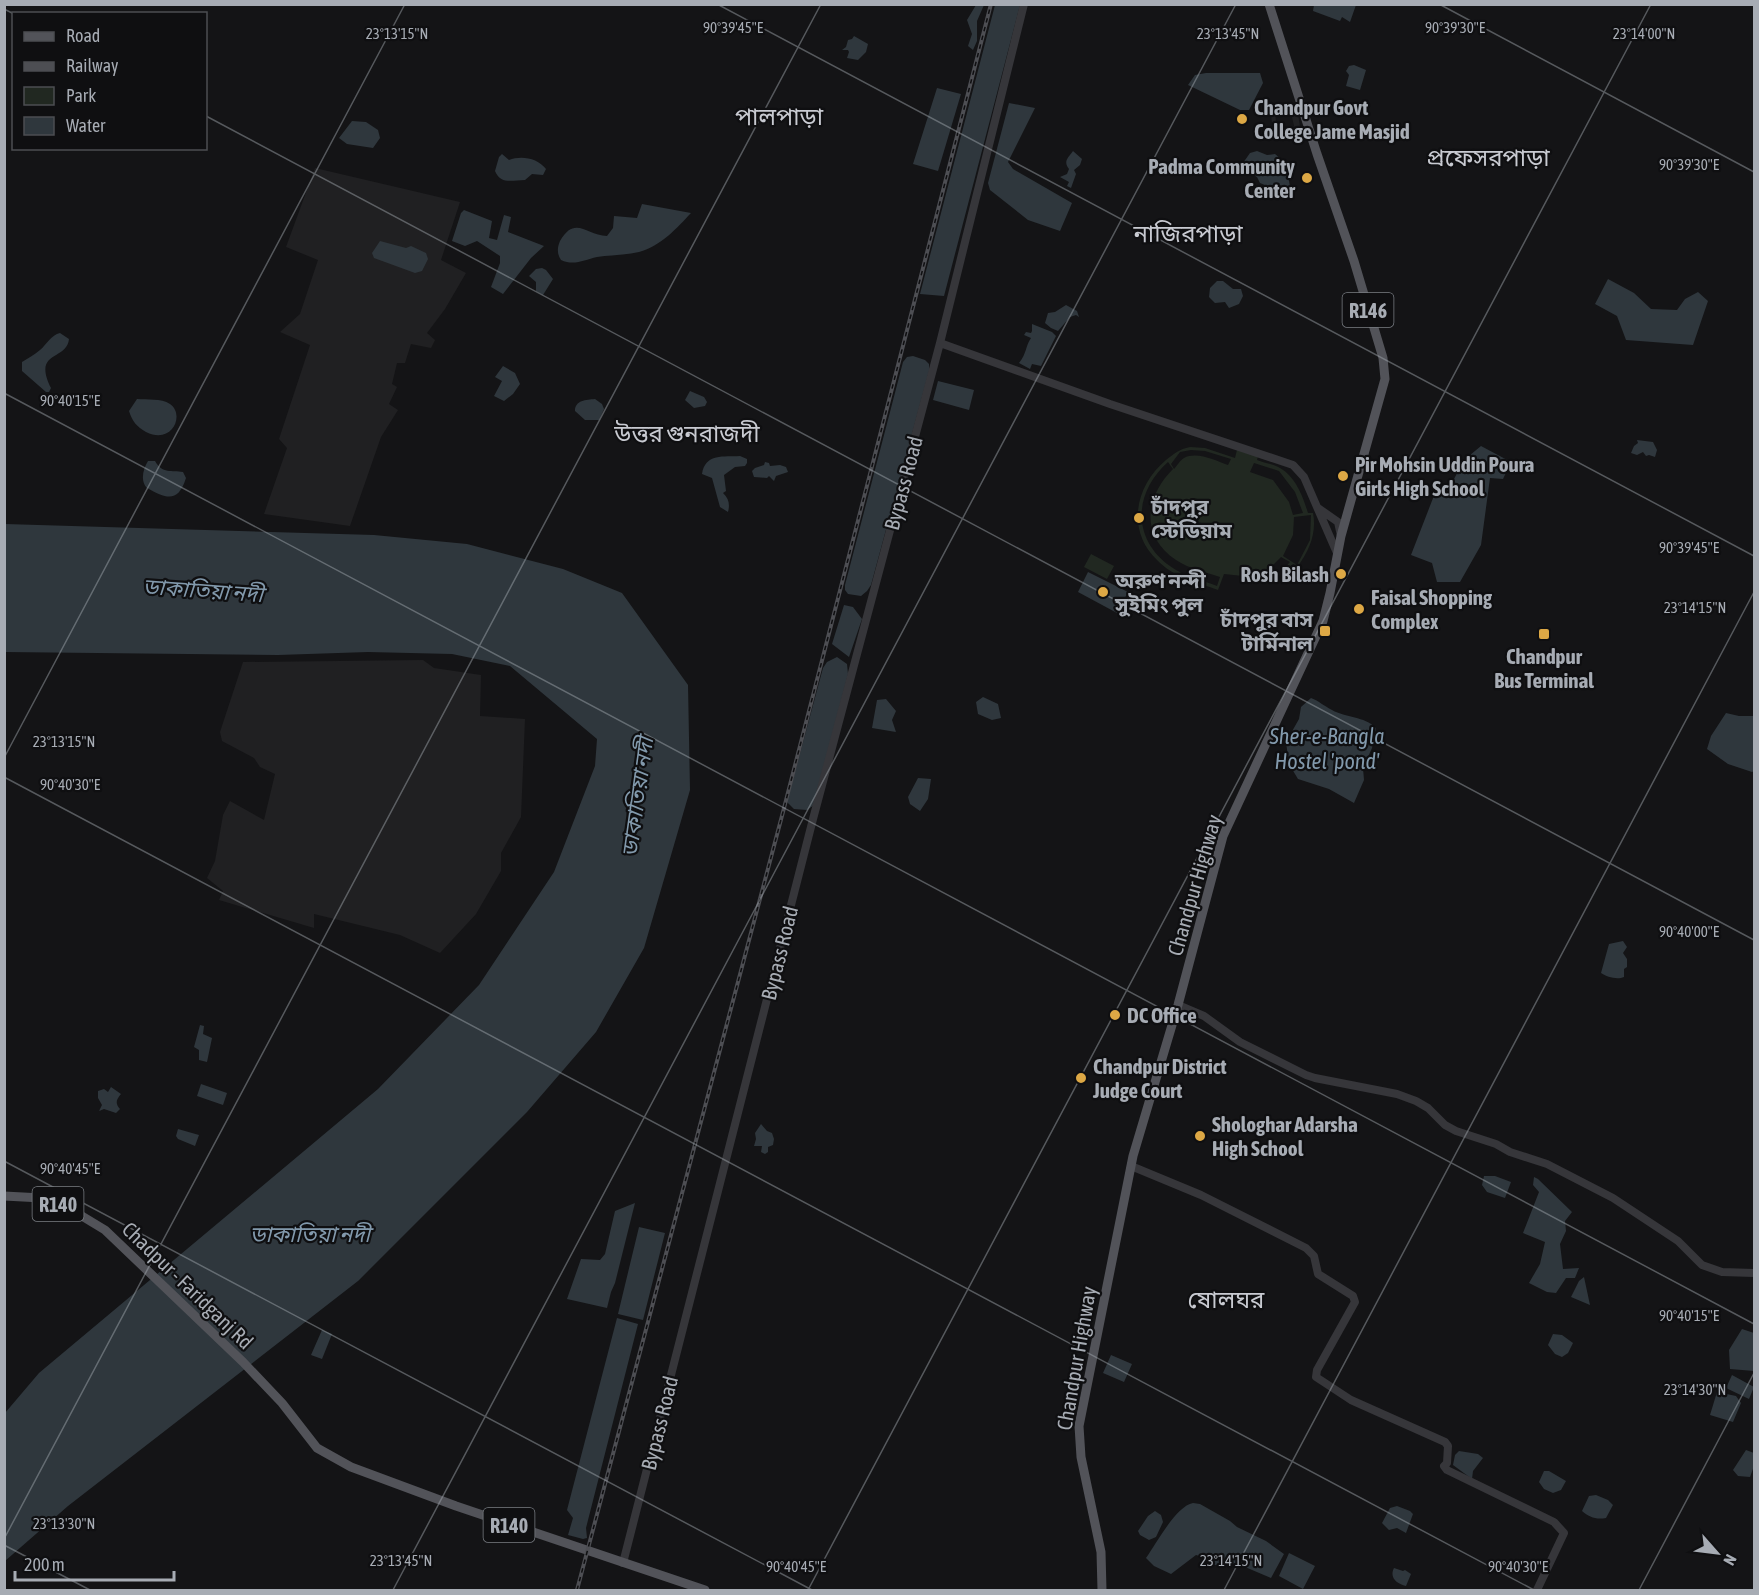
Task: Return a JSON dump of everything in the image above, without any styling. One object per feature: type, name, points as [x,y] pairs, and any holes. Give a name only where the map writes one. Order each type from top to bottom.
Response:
[{"type":"main road","name":"Chandpur Highway","points":[[1102,1590],[1101,1552],[1081,1457],[1079,1426],[1131,1166],[1178,1005],[1223,836],[1323,621],[1341,536],[1381,401],[1385,379],[1383,358],[1353,261],[1269,4]]},
{"type":"main road","name":"Chadpur - Faridganj Rd","points":[[4,1196],[42,1198],[67,1207],[105,1230],[243,1362],[282,1403],[317,1448],[362,1471],[520,1529],[623,1563]]},
{"type":"main road","name":"R140","points":[[623,1563],[705,1590]]},
{"type":"street","name":"Bypass Road","points":[[623,1563],[816,810],[940,343],[1024,4]]},
{"type":"street","points":[[940,343],[1110,404],[1286,461],[1299,470],[1337,553]]},
{"type":"street","points":[[1317,507],[1338,522],[1341,536]]},
{"type":"street","points":[[1178,1005],[1204,1016],[1240,1042],[1306,1075],[1397,1094],[1416,1101],[1456,1131],[1496,1144],[1510,1152],[1569,1174],[1626,1206],[1678,1241],[1694,1258],[1713,1271],[1755,1273]]},
{"type":"street","points":[[1131,1166],[1201,1195],[1312,1253],[1318,1274],[1353,1296],[1355,1302],[1317,1370],[1316,1377],[1351,1400],[1445,1442],[1448,1446],[1447,1462],[1444,1467],[1447,1470],[1554,1522],[1564,1533],[1537,1590]]},
{"type":"shaded area","points":[[1270,107],[1297,108],[1302,139],[1297,138],[1291,113],[1275,113],[1278,138],[1274,138]]},
{"type":"shaded area","points":[[315,168],[460,202],[441,260],[466,273],[445,309],[427,333],[435,340],[431,348],[411,344],[405,363],[397,363],[392,384],[397,387],[389,404],[398,410],[381,437],[350,526],[264,514],[287,448],[279,439],[310,345],[280,332],[300,314],[318,260],[286,247]]},
{"type":"shaded area","points":[[423,660],[434,668],[481,675],[480,716],[525,719],[521,817],[501,853],[501,871],[476,914],[440,953],[400,935],[314,914],[314,928],[219,900],[223,891],[207,878],[215,861],[223,815],[230,801],[264,820],[275,774],[260,767],[254,758],[222,741],[220,732],[243,662]]},
{"type":"green space","points":[[1190,447],[1205,448],[1235,458],[1237,450],[1258,456],[1257,460],[1286,472],[1295,482],[1308,513],[1313,513],[1314,520],[1311,541],[1298,566],[1293,564],[1284,573],[1266,584],[1253,577],[1224,574],[1218,590],[1178,575],[1157,560],[1147,548],[1141,535],[1138,508],[1141,495],[1147,482],[1166,460],[1180,450]],"holes":[[[1205,451],[1231,459],[1228,465],[1206,457],[1189,456],[1174,469],[1171,464],[1180,452]],[[1168,462],[1173,469],[1164,480],[1152,504],[1150,516],[1156,540],[1164,550],[1181,563],[1220,577],[1217,586],[1170,566],[1157,555],[1148,542],[1143,529],[1143,501],[1148,487]],[[1254,463],[1279,471],[1295,492],[1303,513],[1293,515],[1289,502],[1273,480],[1250,472]],[[1311,515],[1310,540],[1297,565],[1283,556],[1293,535],[1294,517]],[[1281,557],[1290,562],[1269,580],[1257,575]]]},
{"type":"green space","points":[[1091,554],[1114,566],[1107,579],[1084,567]]},
{"type":"water","points":[[1314,4],[1356,5],[1350,22],[1342,17],[1340,21],[1313,11]]},
{"type":"water","points":[[976,5],[984,5],[977,21],[977,41],[973,50],[968,46],[972,34],[967,20]]},
{"type":"water","points":[[995,5],[1020,5],[944,296],[920,294]]},
{"type":"water","points":[[854,36],[868,44],[866,52],[858,60],[847,58],[848,50],[842,50],[846,47],[848,40]]},
{"type":"water","points":[[1354,65],[1366,70],[1360,90],[1346,86],[1349,75],[1346,71],[1349,66]]},
{"type":"water","points":[[1260,73],[1263,83],[1249,110],[1240,110],[1188,85],[1195,75]]},
{"type":"water","points":[[937,88],[961,94],[938,171],[913,164]]},
{"type":"water","points":[[1009,103],[1035,108],[1008,162],[1013,169],[1072,203],[1060,231],[1028,220],[990,190],[988,183]]},
{"type":"water","points":[[352,121],[366,122],[378,130],[380,138],[373,148],[347,144],[339,138]]},
{"type":"water","points":[[1073,151],[1082,159],[1080,165],[1074,170],[1076,174],[1071,188],[1067,186],[1069,182],[1060,177],[1067,174],[1069,169],[1066,162]]},
{"type":"water","points":[[1257,151],[1267,155],[1275,154],[1281,159],[1282,171],[1288,174],[1290,187],[1278,189],[1267,186],[1245,170],[1243,163],[1250,153]]},
{"type":"water","points":[[502,154],[509,160],[524,158],[534,160],[546,169],[543,175],[532,174],[525,180],[504,180],[495,171]]},
{"type":"water","points":[[642,204],[691,213],[668,236],[647,249],[583,261],[561,260],[558,249],[565,233],[571,229],[581,228],[607,236],[613,228],[614,216],[637,218]]},
{"type":"water","points":[[464,210],[492,221],[489,238],[497,240],[504,215],[511,217],[508,232],[544,246],[531,258],[503,294],[491,287],[500,263],[500,256],[477,241],[465,246],[452,241]]},
{"type":"water","points":[[380,241],[406,248],[411,246],[426,253],[428,259],[422,271],[415,273],[374,258],[372,253]]},
{"type":"water","points":[[542,268],[553,279],[543,295],[536,291],[536,282],[529,276],[536,269]]},
{"type":"water","points":[[1608,279],[1634,293],[1651,309],[1677,310],[1685,299],[1698,292],[1708,301],[1693,345],[1626,340],[1617,316],[1595,304]]},
{"type":"water","points":[[1217,281],[1223,281],[1233,289],[1241,289],[1243,296],[1239,304],[1229,308],[1225,302],[1215,303],[1209,297],[1210,288]]},
{"type":"water","points":[[1066,305],[1077,311],[1079,317],[1076,315],[1070,317],[1058,331],[1045,323],[1048,313],[1055,312]]},
{"type":"water","points":[[1032,324],[1056,336],[1041,366],[1032,364],[1030,369],[1019,363],[1031,338],[1024,335],[1026,332],[1031,333]]},
{"type":"water","points":[[60,333],[69,339],[63,351],[48,362],[46,376],[51,388],[49,392],[46,392],[22,371],[22,362]]},
{"type":"water","points":[[913,356],[925,360],[929,364],[929,371],[871,585],[861,596],[848,594],[845,585],[903,362],[907,357]]},
{"type":"water","points":[[503,366],[515,373],[520,384],[504,401],[494,396],[502,381],[495,377]]},
{"type":"water","points":[[938,381],[974,390],[969,410],[933,400]]},
{"type":"water","points":[[690,391],[704,397],[707,402],[705,406],[694,408],[685,400]]},
{"type":"water","points":[[137,399],[158,400],[170,404],[176,414],[174,427],[163,435],[155,435],[140,428],[133,421],[129,411]]},
{"type":"water","points":[[595,399],[602,404],[604,409],[599,420],[585,420],[575,411],[579,403]]},
{"type":"water","points":[[1637,440],[1653,442],[1657,450],[1655,457],[1646,456],[1643,452],[1637,455],[1631,453],[1638,443]]},
{"type":"water","points":[[1481,446],[1511,462],[1503,479],[1490,478],[1481,545],[1460,582],[1437,582],[1432,563],[1411,555],[1435,493],[1454,479],[1464,460]]},
{"type":"water","points":[[740,456],[747,459],[745,466],[735,467],[724,475],[726,491],[723,493],[727,497],[728,512],[720,507],[712,478],[702,474],[707,462],[711,459]]},
{"type":"water","points":[[148,461],[155,461],[164,470],[183,472],[186,478],[179,492],[171,497],[160,495],[147,488],[143,475]]},
{"type":"water","points":[[765,462],[770,466],[786,467],[788,472],[776,476],[774,481],[769,476],[767,478],[754,477],[752,471],[764,465]]},
{"type":"water","name":"ডাকাতিয়া নদী","points":[[5,524],[374,535],[467,544],[563,569],[622,593],[688,685],[690,790],[644,948],[596,1032],[527,1112],[358,1281],[68,1506],[5,1561],[5,1413],[39,1373],[378,1089],[479,985],[554,872],[595,766],[597,739],[510,666],[452,654],[5,652]]},
{"type":"water","name":"অরুণ নন্দী সুইমিং পুল","points":[[1088,572],[1128,592],[1117,613],[1078,592]]},
{"type":"water","points":[[844,605],[853,607],[862,619],[849,657],[832,644]]},
{"type":"water","points":[[837,657],[847,664],[848,674],[814,805],[807,810],[794,809],[787,802],[823,668],[827,662]]},
{"type":"water","points":[[983,697],[998,704],[1001,718],[992,720],[978,714],[976,702]]},
{"type":"water","name":"Sher-e-Bangla Hostel 'pond'","points":[[1311,698],[1337,713],[1366,721],[1376,728],[1372,748],[1363,768],[1364,780],[1354,803],[1329,789],[1298,779],[1289,764],[1286,742],[1299,719],[1301,707]]},
{"type":"water","points":[[886,699],[896,711],[892,720],[896,732],[872,728],[877,700]]},
{"type":"water","points":[[1726,713],[1754,716],[1754,771],[1752,772],[1728,764],[1707,749],[1711,736]]},
{"type":"water","points":[[918,778],[931,779],[928,799],[920,811],[910,804],[908,797]]},
{"type":"water","points":[[1623,941],[1627,947],[1623,953],[1627,959],[1624,977],[1606,976],[1601,973],[1609,944]]},
{"type":"water","points":[[200,1025],[204,1026],[203,1034],[212,1038],[207,1062],[199,1060],[199,1050],[194,1047]]},
{"type":"water","points":[[201,1084],[227,1093],[223,1105],[197,1096]]},
{"type":"water","points":[[111,1087],[121,1094],[117,1102],[120,1109],[116,1113],[104,1109],[99,1111],[102,1105],[98,1098],[98,1091],[104,1089],[108,1092]]},
{"type":"water","points":[[761,1124],[772,1133],[774,1139],[773,1145],[768,1147],[768,1152],[765,1154],[761,1152],[762,1146],[754,1146],[755,1133]]},
{"type":"water","points":[[178,1129],[199,1135],[195,1146],[178,1139],[176,1136]]},
{"type":"water","points":[[1484,1176],[1495,1176],[1511,1182],[1505,1198],[1487,1192],[1482,1185]]},
{"type":"water","points":[[1534,1177],[1572,1212],[1565,1221],[1566,1231],[1560,1244],[1563,1269],[1579,1268],[1575,1278],[1566,1278],[1556,1293],[1547,1292],[1529,1283],[1540,1264],[1545,1242],[1523,1233],[1539,1192],[1533,1185]]},
{"type":"water","points":[[635,1203],[607,1308],[567,1299],[581,1259],[600,1260],[605,1254],[615,1211]]},
{"type":"water","points":[[639,1227],[665,1233],[643,1320],[618,1314]]},
{"type":"water","points":[[1584,1277],[1590,1305],[1571,1297],[1579,1281]]},
{"type":"water","points":[[617,1318],[638,1324],[586,1528],[587,1538],[583,1539],[568,1535],[573,1518],[567,1510]]},
{"type":"water","points":[[1742,1329],[1754,1333],[1754,1371],[1730,1369],[1729,1350]]},
{"type":"water","points":[[322,1330],[332,1334],[322,1359],[311,1355]]},
{"type":"water","points":[[1553,1334],[1562,1335],[1573,1343],[1568,1353],[1562,1357],[1555,1354],[1548,1345]]},
{"type":"water","points":[[1111,1355],[1132,1364],[1124,1382],[1103,1373]]},
{"type":"water","points":[[1732,1375],[1754,1387],[1749,1399],[1726,1388]]},
{"type":"water","points":[[1717,1392],[1736,1396],[1741,1403],[1733,1422],[1710,1415]]},
{"type":"water","points":[[1746,1450],[1754,1453],[1754,1466],[1750,1477],[1738,1476],[1733,1470]]},
{"type":"water","points":[[1459,1451],[1478,1454],[1483,1458],[1473,1471],[1472,1479],[1453,1465],[1455,1455]]},
{"type":"water","points":[[1544,1471],[1549,1471],[1566,1481],[1561,1490],[1553,1493],[1544,1489],[1539,1482]]},
{"type":"water","points":[[1596,1495],[1613,1505],[1606,1518],[1593,1518],[1582,1511],[1589,1496]]},
{"type":"water","points":[[1193,1503],[1200,1504],[1237,1527],[1266,1541],[1284,1554],[1271,1578],[1238,1564],[1214,1565],[1196,1555],[1171,1574],[1154,1566],[1146,1558],[1173,1518]]},
{"type":"water","points":[[1397,1506],[1413,1514],[1406,1533],[1397,1528],[1389,1530],[1382,1523],[1390,1508]]},
{"type":"water","points":[[1155,1511],[1161,1515],[1163,1522],[1156,1537],[1149,1540],[1140,1535],[1138,1531],[1148,1516]]},
{"type":"water","points":[[1289,1553],[1315,1566],[1303,1589],[1279,1576]]},
{"type":"water","points":[[1394,1568],[1411,1574],[1406,1586],[1395,1580],[1392,1575]]},
{"type":"railway","points":[[577,1590],[783,812],[991,4]]},
{"type":"place","name":"Chandpur Govt College Jame Masjid","points":[[1242,119]]},
{"type":"place","name":"Padma Community Center","points":[[1307,178]]},
{"type":"place","name":"Pir Mohsin Uddin Poura Girls High School","points":[[1343,476]]},
{"type":"place","name":"চাঁদপুর স্টেডিয়াম","points":[[1139,518]]},
{"type":"place","name":"Rosh Bilash","points":[[1341,574]]},
{"type":"place","name":"অরুণ নন্দী সুইমিং পুল","points":[[1103,592]]},
{"type":"place","name":"Faisal Shopping Complex","points":[[1359,609]]},
{"type":"place","name":"চাঁদপুর বাস টার্মিনাল","points":[[1325,631]]},
{"type":"place","name":"Chandpur Bus Terminal","points":[[1544,634]]},
{"type":"place","name":"DC Office","points":[[1115,1015]]},
{"type":"place","name":"Chandpur District Judge Court","points":[[1081,1078]]},
{"type":"place","name":"Shologhar Adarsha High School","points":[[1200,1136]]},
{"type":"district","name":"পালপাড়া","points":[[779,116]]},
{"type":"district","name":"প্রফেসরপাড়া","points":[[1488,157]]},
{"type":"district","name":"নাজিরপাড়া","points":[[1188,233]]},
{"type":"district","name":"উত্তর গুনরাজদী","points":[[687,433]]},
{"type":"district","name":"ষোলঘর","points":[[1226,1299]]}]
